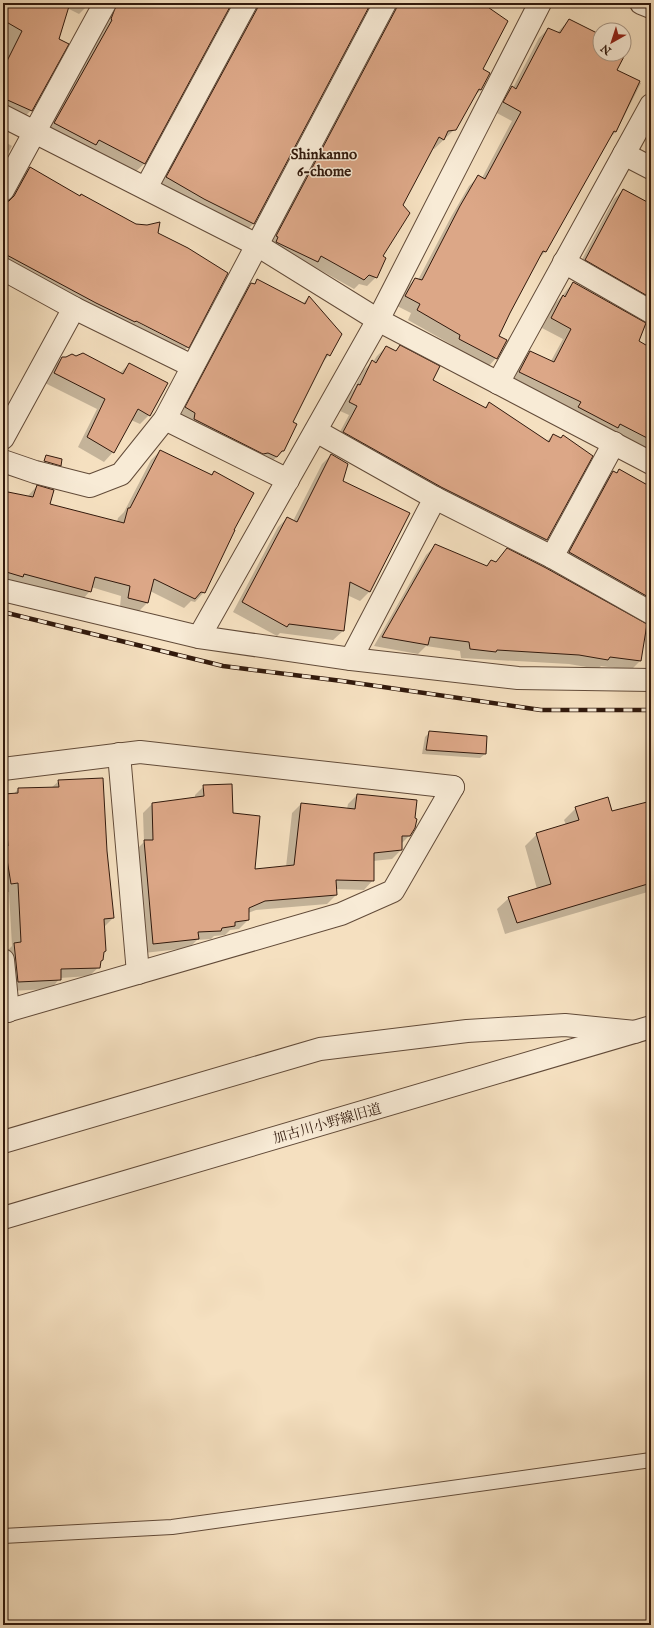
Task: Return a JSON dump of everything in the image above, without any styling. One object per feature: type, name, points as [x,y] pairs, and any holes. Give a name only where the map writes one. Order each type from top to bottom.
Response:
[{"type":"street","points":[[3,190],[105,3]]},
{"type":"street","points":[[146,188],[246,3]]},
{"type":"street","points":[[3,461],[35,472],[90,486],[121,474],[165,419],[385,3]]},
{"type":"street","points":[[199,637],[378,320],[540,3]]},
{"type":"street","points":[[640,3],[651,7]]},
{"type":"street","points":[[498,383],[651,105]]},
{"type":"street","points":[[3,116],[257,245],[378,320],[651,463]]},
{"type":"street","points":[[624,154],[651,168]]},
{"type":"street","points":[[564,262],[651,312]]},
{"type":"street","points":[[3,269],[74,308],[192,366]]},
{"type":"street","points":[[3,438],[74,308]]},
{"type":"street","points":[[165,419],[288,480]]},
{"type":"street","points":[[316,431],[435,498],[552,557],[651,613]]},
{"type":"street","points":[[552,557],[614,443]]},
{"type":"street","points":[[351,659],[435,498]]},
{"type":"street","points":[[3,590],[199,637],[351,659],[518,678],[651,680]]},
{"type":"street","points":[[3,769],[140,752],[453,787],[393,891],[341,914],[6,1012],[3,960]]},
{"type":"street","points":[[119,754],[138,973]]},
{"type":"street","points":[[3,1142],[320,1050],[467,1031],[565,1025],[644,1030]]},
{"type":"street","name":"加古川小野線旧道","points":[[3,1218],[644,1030]]},
{"type":"lane","points":[[3,1536],[172,1526],[651,1460]]},
{"type":"building","points":[[3,3],[70,3],[59,39],[69,44],[32,111],[3,98],[3,69],[22,31],[3,20]]},
{"type":"building","points":[[117,3],[232,3],[145,164],[99,140],[96,145],[54,123],[112,20],[111,19]]},
{"type":"building","points":[[258,3],[371,3],[254,224],[204,199],[166,177],[257,9]]},
{"type":"building","points":[[397,3],[482,3],[508,21],[483,69],[490,73],[481,90],[479,89],[456,130],[448,131],[444,140],[439,137],[403,205],[410,213],[383,256],[386,258],[377,278],[369,275],[364,280],[321,256],[318,262],[276,242],[278,237],[276,236],[396,9]]},
{"type":"building","points":[[569,19],[592,30],[592,62],[621,62],[617,70],[640,81],[616,132],[614,131],[546,252],[543,251],[510,313],[499,336],[507,340],[497,359],[459,339],[460,335],[417,310],[420,304],[405,296],[415,278],[422,280],[460,206],[478,175],[485,179],[521,112],[503,102],[512,86],[516,89],[548,28],[560,33]]},
{"type":"building","points":[[30,167],[80,196],[81,194],[136,224],[147,225],[160,222],[158,233],[188,248],[228,273],[189,348],[136,321],[135,322],[96,303],[3,253],[3,202],[9,201],[14,196]]},
{"type":"building","points":[[623,189],[651,204],[651,298],[585,260]]},
{"type":"building","points":[[257,279],[305,304],[309,296],[342,334],[330,356],[327,354],[293,422],[297,424],[284,451],[282,451],[277,457],[268,453],[263,454],[194,419],[195,413],[185,407],[251,283],[255,284]]},
{"type":"building","points":[[573,282],[646,323],[639,341],[651,348],[651,440],[620,424],[618,428],[578,407],[581,402],[519,372],[530,351],[554,362],[571,329],[551,318],[563,295],[565,297]]},
{"type":"building","points":[[400,345],[440,366],[433,380],[486,408],[489,402],[549,442],[553,434],[561,438],[563,435],[593,456],[547,540],[441,487],[343,432],[357,406],[349,402],[358,384],[360,385],[372,360],[376,363],[386,346],[396,351]]},
{"type":"building","points":[[83,353],[123,374],[129,363],[168,383],[150,416],[138,409],[114,453],[87,437],[105,399],[54,373],[62,357],[72,354],[76,356]]},
{"type":"building","points":[[160,450],[212,475],[214,471],[254,493],[234,530],[205,593],[201,592],[195,599],[154,579],[148,603],[128,598],[130,586],[95,577],[91,592],[24,574],[23,577],[3,571],[3,491],[33,497],[37,485],[54,490],[50,504],[124,523],[128,508],[130,508]]},
{"type":"building","points":[[331,454],[348,464],[343,481],[410,513],[370,592],[350,582],[344,631],[289,624],[287,627],[242,602],[287,517],[297,522]]},
{"type":"building","points":[[46,455],[62,459],[61,466],[44,461]]},
{"type":"building","points":[[619,469],[651,487],[650,598],[569,552],[613,471],[617,473]]},
{"type":"building","points":[[435,544],[487,566],[491,560],[496,562],[507,548],[647,624],[641,661],[610,657],[608,660],[579,655],[497,650],[496,652],[470,649],[469,642],[430,637],[428,645],[382,637]]},
{"type":"building","points":[[429,731],[487,736],[486,754],[426,750]]},
{"type":"building","points":[[103,778],[107,851],[114,918],[104,919],[106,951],[104,952],[100,968],[61,969],[61,980],[18,982],[14,943],[21,942],[18,883],[11,884],[5,847],[8,846],[4,794],[18,793],[18,788],[59,787],[58,780]]},
{"type":"building","points":[[232,784],[233,813],[260,816],[255,869],[294,865],[301,803],[355,809],[357,794],[417,800],[415,818],[417,819],[415,828],[410,836],[402,836],[402,850],[374,853],[374,881],[336,880],[337,895],[265,901],[249,908],[249,920],[235,922],[235,926],[222,928],[221,931],[198,932],[199,939],[153,944],[144,840],[153,840],[152,803],[204,796],[203,785]]},
{"type":"building","points":[[608,797],[612,811],[651,801],[651,883],[517,923],[508,897],[551,884],[536,833],[579,820],[575,807]]},
{"type":"railway","points":[[3,612],[223,666],[342,681],[541,710],[651,710]]},
{"type":"district","name":"Shinkanno 6-chome","points":[[324,162]]}]
